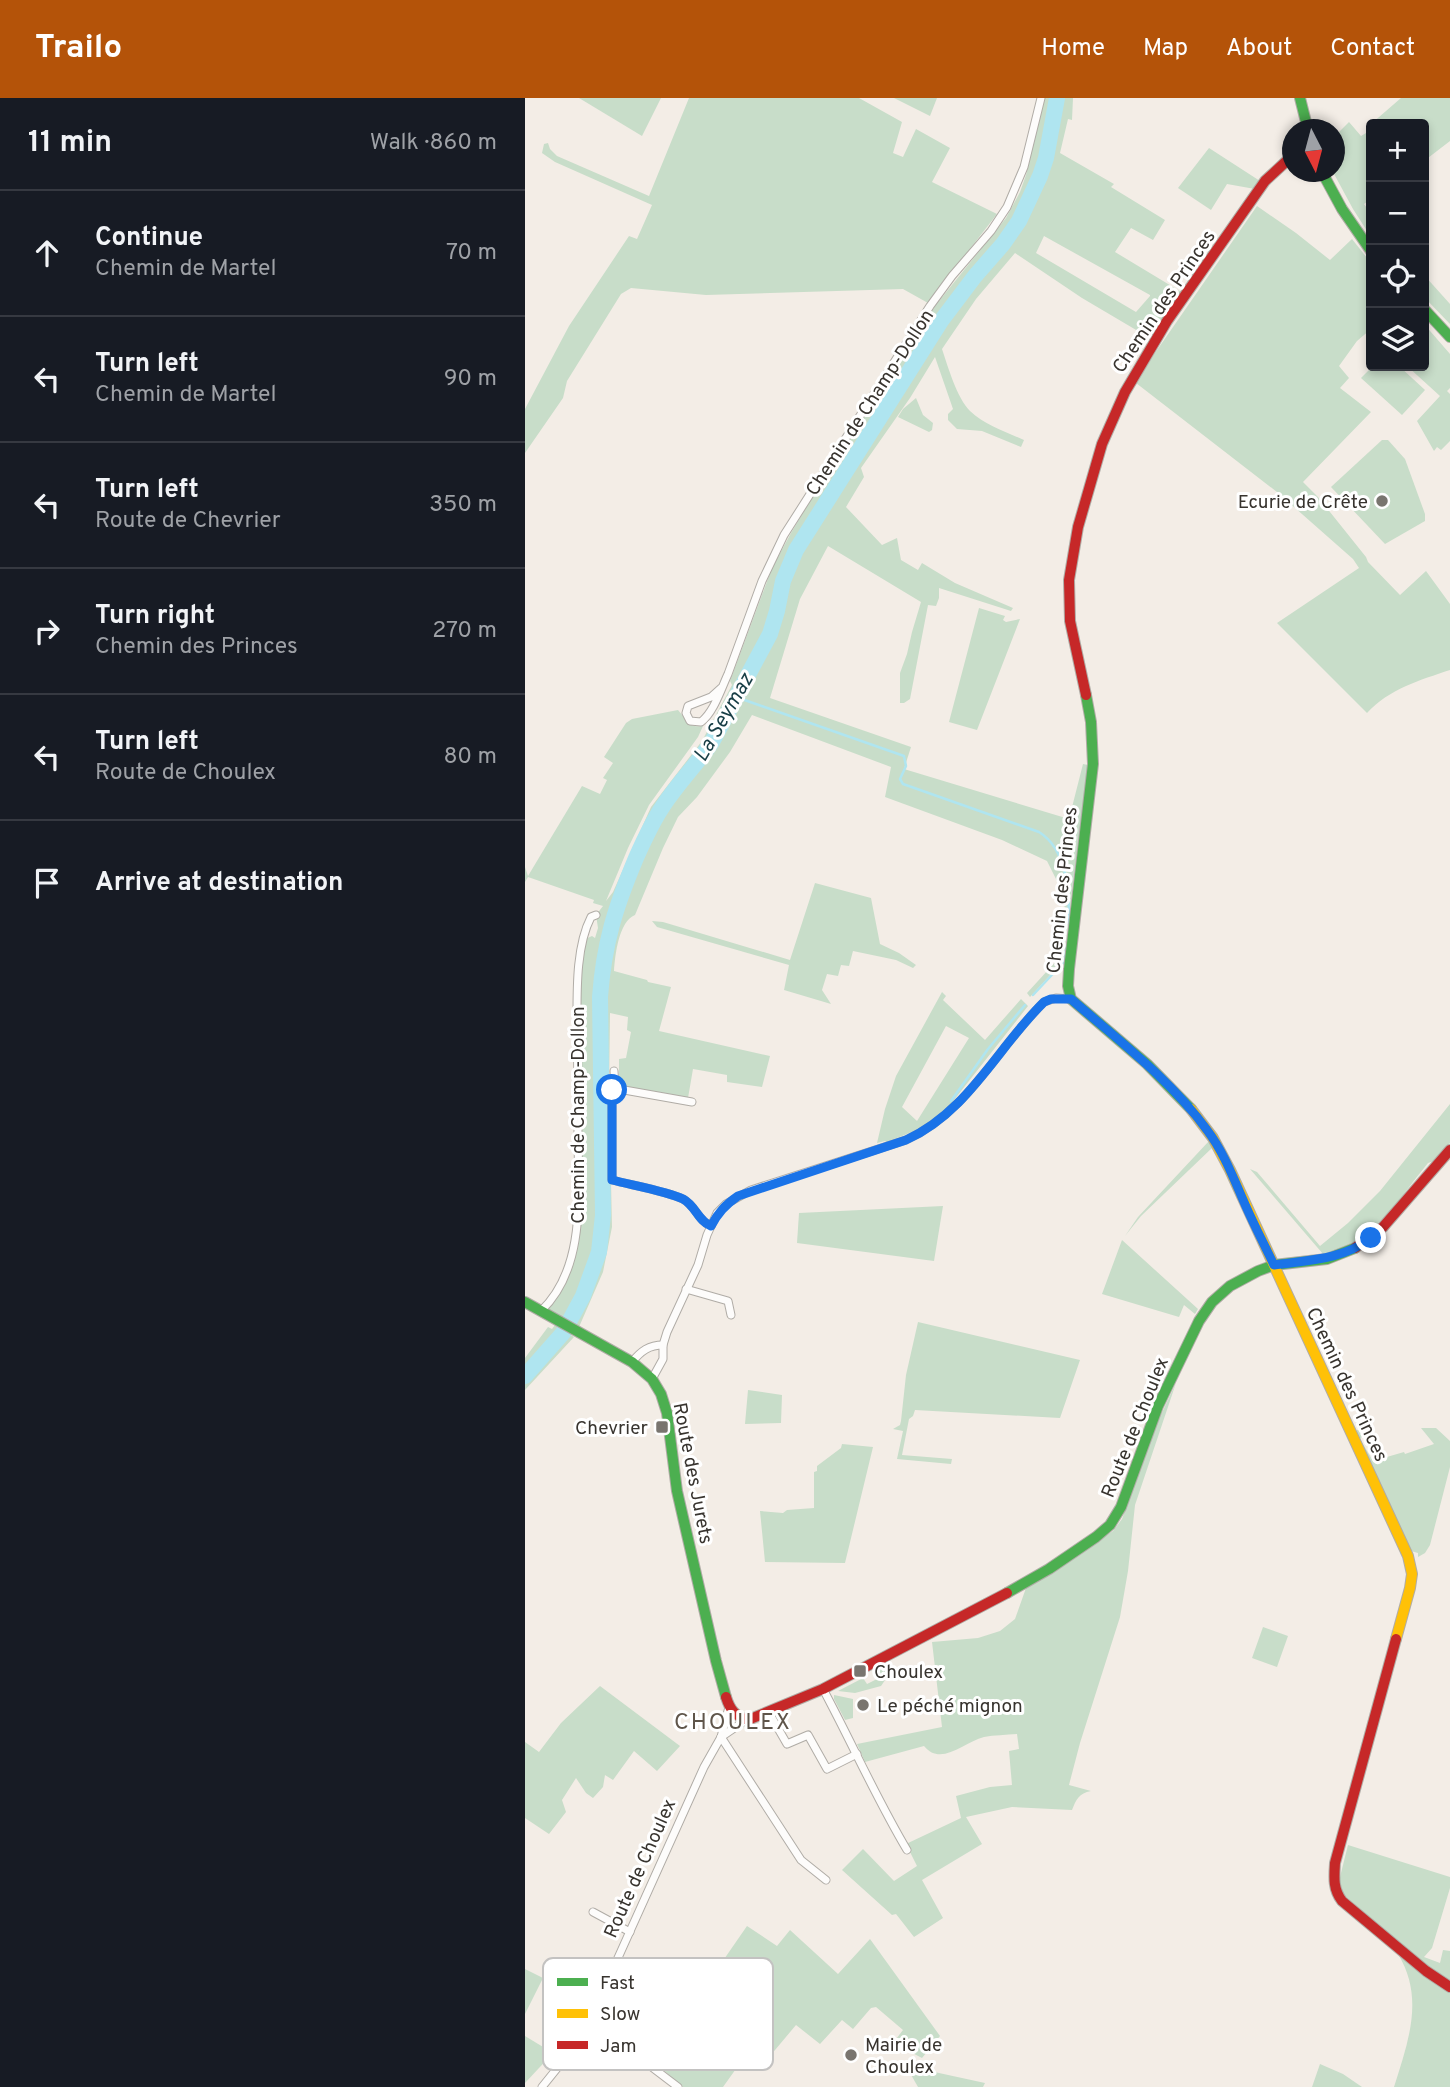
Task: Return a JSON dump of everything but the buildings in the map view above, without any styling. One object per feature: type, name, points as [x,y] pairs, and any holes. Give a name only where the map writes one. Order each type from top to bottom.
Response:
[{"type":"street","name":"Chemin de Champ-Dollon","points":[[721,688],[711,697],[691,704],[686,710],[690,721],[701,722],[707,716],[721,688],[771,561],[784,535],[930,306],[991,231],[1007,207],[1024,167],[1041,98]]},
{"type":"street","points":[[1300,98],[1305,119]]},
{"type":"street","name":"Chemin des Princes","points":[[1282,164],[1265,181],[1146,354],[1126,387],[1092,474],[1068,583],[1071,624],[1085,688],[1093,743],[1089,802],[1068,976],[1071,999],[1160,1077],[1207,1129],[1225,1160],[1412,1568],[1410,1588],[1333,1872],[1338,1896],[1349,1908],[1426,1971],[1450,1987]]},
{"type":"street","points":[[1327,182],[1367,245]]},
{"type":"street","points":[[1429,314],[1450,337]]},
{"type":"street","name":"Chemin de Champ-Dollon","points":[[541,1311],[559,1287],[571,1256],[577,1224],[577,989],[583,936],[591,917],[596,915]]},
{"type":"street","points":[[652,1379],[663,1359],[667,1332],[698,1265],[711,1226],[717,1213],[726,1204],[738,1196],[923,1133],[945,1117],[962,1099],[1044,1002],[1051,999],[1071,999]]},
{"type":"street","points":[[614,1071],[612,1180],[683,1199],[694,1208],[703,1223],[711,1226]]},
{"type":"street","points":[[615,1088],[692,1102]]},
{"type":"street","name":"Route de Choulex","points":[[742,1719],[823,1689],[1007,1593],[1059,1563],[1102,1533],[1121,1507],[1154,1416],[1203,1314],[1212,1302],[1230,1286],[1258,1271],[1274,1265],[1327,1259],[1363,1244],[1383,1227],[1450,1150]]},
{"type":"street","points":[[686,1289],[728,1301],[731,1315]]},
{"type":"street","name":"Route des Jurets","points":[[525,1301],[632,1362],[652,1379],[661,1394],[666,1406],[677,1491],[710,1638],[729,1707],[742,1719]]},
{"type":"street","points":[[632,1362],[641,1351],[655,1345],[663,1345]]},
{"type":"street","points":[[823,1689],[907,1850]]},
{"type":"street","name":"Route de Choulex","points":[[618,1958],[704,1767],[721,1737],[729,1707]]},
{"type":"street","points":[[768,1711],[786,1744],[809,1735],[827,1769],[857,1754]]},
{"type":"street","points":[[742,1719],[721,1737],[801,1860],[826,1880]]},
{"type":"street","points":[[593,1912],[630,1932]]},
{"type":"street","name":"Route de Choulex","points":[[542,2087],[556,2070]]},
{"type":"street","points":[[656,2070],[678,2087]]},
{"type":"green space","points":[[579,98],[661,98],[642,136]]},
{"type":"green space","points":[[689,98],[859,98],[902,122],[893,153],[903,157],[916,129],[950,148],[932,182],[997,214],[928,303],[903,289],[706,295],[631,288],[621,294],[567,381],[563,398],[525,453],[525,409],[569,326],[629,236],[637,239],[652,205],[555,162],[542,153],[544,144],[548,143],[557,156],[649,196]]},
{"type":"green space","points":[[894,98],[937,98],[930,116]]},
{"type":"green space","points":[[1045,98],[1073,98],[1072,120],[1068,119],[1060,153],[1114,184],[1111,187],[1165,220],[1153,240],[1131,228],[1115,252],[1183,293],[1156,333],[1148,337],[1082,298],[1015,253],[976,299],[942,349],[953,382],[965,405],[982,420],[1024,440],[1021,447],[982,431],[957,429],[948,420],[948,414],[953,409],[935,357],[861,468],[864,477],[846,507],[882,545],[897,538],[901,560],[918,570],[922,563],[955,583],[1013,608],[1011,611],[939,588],[936,606],[928,605],[910,699],[900,703],[900,673],[921,602],[828,546],[800,599],[770,698],[911,747],[904,769],[1069,819],[1083,764],[1088,765],[1063,961],[1030,997],[1027,993],[1059,958],[1065,910],[1062,891],[1047,861],[1002,840],[885,797],[891,767],[752,715],[730,752],[697,797],[678,817],[635,915],[622,931],[614,971],[671,987],[659,1031],[770,1056],[762,1087],[727,1082],[727,1075],[693,1069],[688,1098],[627,1087],[619,1082],[619,1059],[626,1058],[631,1032],[627,1030],[628,1017],[610,1013],[608,1173],[611,1182],[612,1227],[603,1272],[579,1327],[541,1311],[567,1269],[578,1210],[584,1206],[583,1187],[578,1182],[578,1136],[583,1129],[584,1111],[578,1106],[578,1052],[583,1047],[582,1028],[577,1024],[583,940],[592,936],[595,938],[598,928],[596,915],[603,906],[593,903],[594,900],[528,877],[525,882],[525,867],[528,876],[582,786],[600,794],[607,780],[603,778],[613,763],[604,757],[626,723],[632,719],[678,710],[690,724],[703,726],[649,805],[606,901],[613,892],[651,807],[702,741],[732,685],[730,681],[772,568],[791,533],[834,461],[935,306],[1006,218],[1026,175]],"holes":[[[1044,236],[1150,295],[1136,312],[1036,253]]]},
{"type":"green space","points":[[1401,98],[1450,98],[1450,141],[1429,157],[1429,119],[1377,119]]},
{"type":"green space","points":[[1349,122],[1361,136],[1366,133],[1366,229],[1338,182],[1345,182],[1345,126]]},
{"type":"green space","points":[[1209,148],[1260,181],[1255,189],[1227,184],[1211,210],[1178,188]]},
{"type":"green space","points":[[1257,206],[1330,260],[1352,239],[1366,257],[1366,333],[1339,366],[1349,378],[1340,388],[1371,412],[1303,482],[1318,497],[1368,562],[1400,595],[1426,571],[1450,604],[1450,670],[1395,691],[1367,713],[1277,623],[1359,568],[1353,559],[1277,492],[1136,383]]},
{"type":"green space","points":[[1429,281],[1450,304],[1450,324],[1429,302]]},
{"type":"green space","points":[[1429,330],[1450,354],[1450,388],[1447,391],[1450,394],[1450,441],[1441,450],[1437,447],[1434,451],[1417,421],[1440,396],[1412,371],[1429,371]]},
{"type":"green space","points":[[1368,371],[1404,371],[1425,390],[1402,415],[1361,378]]},
{"type":"green space","points":[[916,398],[923,415],[933,423],[929,432],[898,417]]},
{"type":"green space","name":"Ecurie de Crête","points":[[1382,440],[1388,440],[1405,459],[1425,514],[1425,521],[1385,544],[1331,487]]},
{"type":"green space","points":[[979,608],[1005,616],[1003,620],[1006,622],[1020,619],[977,730],[949,722]]},
{"type":"green space","points":[[815,883],[871,898],[880,944],[916,965],[913,968],[896,960],[853,951],[849,966],[841,965],[838,976],[827,974],[822,990],[831,1004],[784,990],[789,965],[657,927],[652,921],[790,960]]},
{"type":"green space","points":[[942,992],[946,996],[943,1000],[985,1040],[1021,999],[1028,1006],[950,1105],[913,1131],[877,1143],[896,1076]],"holes":[[[946,1026],[969,1038],[917,1121],[902,1107]]]},
{"type":"green space","points":[[1450,1104],[1450,1143],[1434,1161],[1428,1163],[1383,1219],[1356,1240],[1323,1254],[1250,1169],[1257,1172],[1320,1246],[1380,1191]]},
{"type":"green space","points":[[1209,1141],[1213,1147],[1141,1216],[1125,1236],[1138,1217]]},
{"type":"green space","points":[[943,1206],[934,1261],[797,1243],[799,1213]]},
{"type":"green space","points":[[1122,1240],[1198,1309],[1195,1314],[1184,1305],[1179,1317],[1102,1294]]},
{"type":"green space","points":[[918,1322],[1080,1360],[1060,1418],[915,1410],[909,1419],[902,1455],[952,1459],[951,1464],[897,1459],[903,1431],[893,1429],[900,1425],[901,1421],[906,1375]]},
{"type":"green space","points":[[555,1325],[574,1337],[525,1390],[525,1358],[548,1327],[552,1329]]},
{"type":"green space","points":[[1176,1383],[1135,1505],[1120,1617],[1069,1785],[1091,1791],[1078,1798],[1072,1810],[1012,1807],[966,1817],[982,1844],[922,1880],[943,1918],[914,1937],[896,1914],[892,1915],[842,1870],[863,1849],[894,1881],[917,1866],[906,1844],[961,1818],[956,1796],[990,1787],[1012,1785],[1009,1751],[1019,1749],[1017,1734],[984,1737],[945,1754],[931,1752],[924,1746],[865,1762],[857,1744],[942,1727],[932,1642],[978,1638],[1000,1631],[1015,1619],[1026,1588],[1113,1531],[1122,1519],[1157,1423]]},
{"type":"green space","points":[[748,1390],[782,1395],[781,1423],[745,1424]]},
{"type":"green space","points":[[1421,1428],[1436,1428],[1450,1441],[1450,1467],[1430,1545],[1425,1553],[1418,1557],[1418,1553],[1411,1551],[1356,1434],[1357,1430],[1373,1430],[1360,1439],[1373,1461],[1434,1444]]},
{"type":"green space","points":[[842,1444],[873,1447],[845,1563],[765,1562],[760,1511],[783,1513],[787,1510],[814,1508],[814,1472],[817,1471],[817,1466],[841,1448]]},
{"type":"green space","points":[[1263,1627],[1288,1636],[1277,1667],[1252,1658]]},
{"type":"green space","points":[[887,1661],[892,1670],[881,1686],[855,1693],[838,1691],[863,1678],[867,1684],[877,1679],[874,1672]]},
{"type":"green space","points":[[600,1686],[680,1746],[657,1771],[634,1751],[613,1780],[605,1775],[603,1787],[593,1798],[576,1778],[562,1800],[566,1812],[549,1834],[525,1818],[525,1742],[539,1752],[561,1723]]},
{"type":"green space","points":[[834,1695],[853,1699],[853,1718],[845,1720]]},
{"type":"green space","points":[[1348,1845],[1450,1877],[1450,1888],[1432,1948],[1424,1957],[1440,1963],[1443,1950],[1450,1951],[1450,1982],[1438,1976],[1343,1894],[1339,1881]]},
{"type":"green space","points":[[747,1926],[777,1946],[790,1930],[838,1974],[870,1939],[940,2036],[922,2058],[893,2043],[903,2030],[876,2007],[871,2008],[853,2029],[842,2020],[820,2044],[796,2025],[773,2052],[773,1958],[725,1958]]},
{"type":"green space","points":[[1398,1954],[1450,1991],[1450,2087],[1394,2087],[1409,2037],[1412,2004],[1411,1987]]},
{"type":"green space","points":[[525,1969],[543,1978],[525,2014]]},
{"type":"green space","points":[[525,2036],[543,2047],[543,2064],[525,2083]]},
{"type":"green space","points":[[1320,2064],[1343,2074],[1362,2087],[1312,2087]]},
{"type":"green space","points":[[916,2068],[985,2083],[983,2087],[918,2087],[910,2073]]},
{"type":"green space","points":[[663,2070],[735,2070],[723,2087],[683,2087]]},
{"type":"waterway","name":"La Seymaz","points":[[525,1376],[563,1333],[583,1296],[599,1252],[603,1215],[600,997],[604,960],[612,926],[636,858],[659,812],[712,742],[770,634],[783,581],[796,550],[941,321],[1019,221],[1046,158],[1057,98]]},
{"type":"waterway","points":[[736,697],[904,756],[906,766],[900,779],[903,784],[1039,832],[1056,850],[1065,873],[1069,924]]},
{"type":"waterway","points":[[1033,995],[1064,962],[1067,945]]},
{"type":"waterway","points":[[951,1101],[988,1049],[1025,1005]]},
{"type":"traffic: fast","points":[[1300,98],[1305,119]]},
{"type":"traffic: fast","points":[[1327,182],[1367,245]]},
{"type":"traffic: fast","points":[[1429,314],[1450,337]]},
{"type":"traffic: fast","points":[[1086,695],[1091,722],[1093,764],[1069,969],[1068,986],[1071,999],[1147,1064],[1191,1109]]},
{"type":"traffic: fast","points":[[1007,1593],[1049,1569],[1110,1525],[1121,1507],[1158,1406],[1199,1321],[1212,1302],[1230,1286],[1258,1271],[1274,1265],[1327,1259],[1355,1248]]},
{"type":"traffic: fast","points":[[525,1302],[632,1362],[652,1379],[661,1394],[667,1413],[677,1491],[726,1697]]},
{"type":"traffic: slow","points":[[1191,1109],[1213,1138],[1230,1170],[1408,1556],[1412,1574],[1410,1588],[1396,1639]]},
{"type":"traffic: jam","points":[[1086,695],[1070,621],[1069,580],[1078,527],[1102,444],[1125,392],[1167,321],[1265,181],[1282,165]]},
{"type":"traffic: jam","points":[[1355,1248],[1383,1227],[1450,1150]]},
{"type":"traffic: jam","points":[[726,1697],[734,1712],[748,1720],[823,1689],[1007,1593]]},
{"type":"traffic: jam","points":[[1396,1639],[1335,1863],[1335,1883],[1342,1901],[1426,1971],[1450,1987]]},
{"type":"place","name":"Ecurie de Crête","points":[[1382,501]]},
{"type":"place","name":"Chevrier","points":[[662,1427]]},
{"type":"place","name":"Choulex","points":[[860,1671]]},
{"type":"place","name":"Le péché mignon","points":[[863,1705]]},
{"type":"place","name":"Mairie de Choulex","points":[[851,2055]]},
{"type":"district","name":"CHOULEX","points":[[733,1721]]},
{"type":"route","points":[[612,1090],[612,1180],[683,1199],[694,1208],[703,1223],[711,1226],[717,1213],[726,1204],[751,1190],[923,1133],[945,1117],[962,1099],[1044,1002],[1051,999],[1071,999],[1160,1077],[1207,1129],[1225,1160],[1274,1265],[1327,1259],[1347,1252],[1371,1238]]}]
